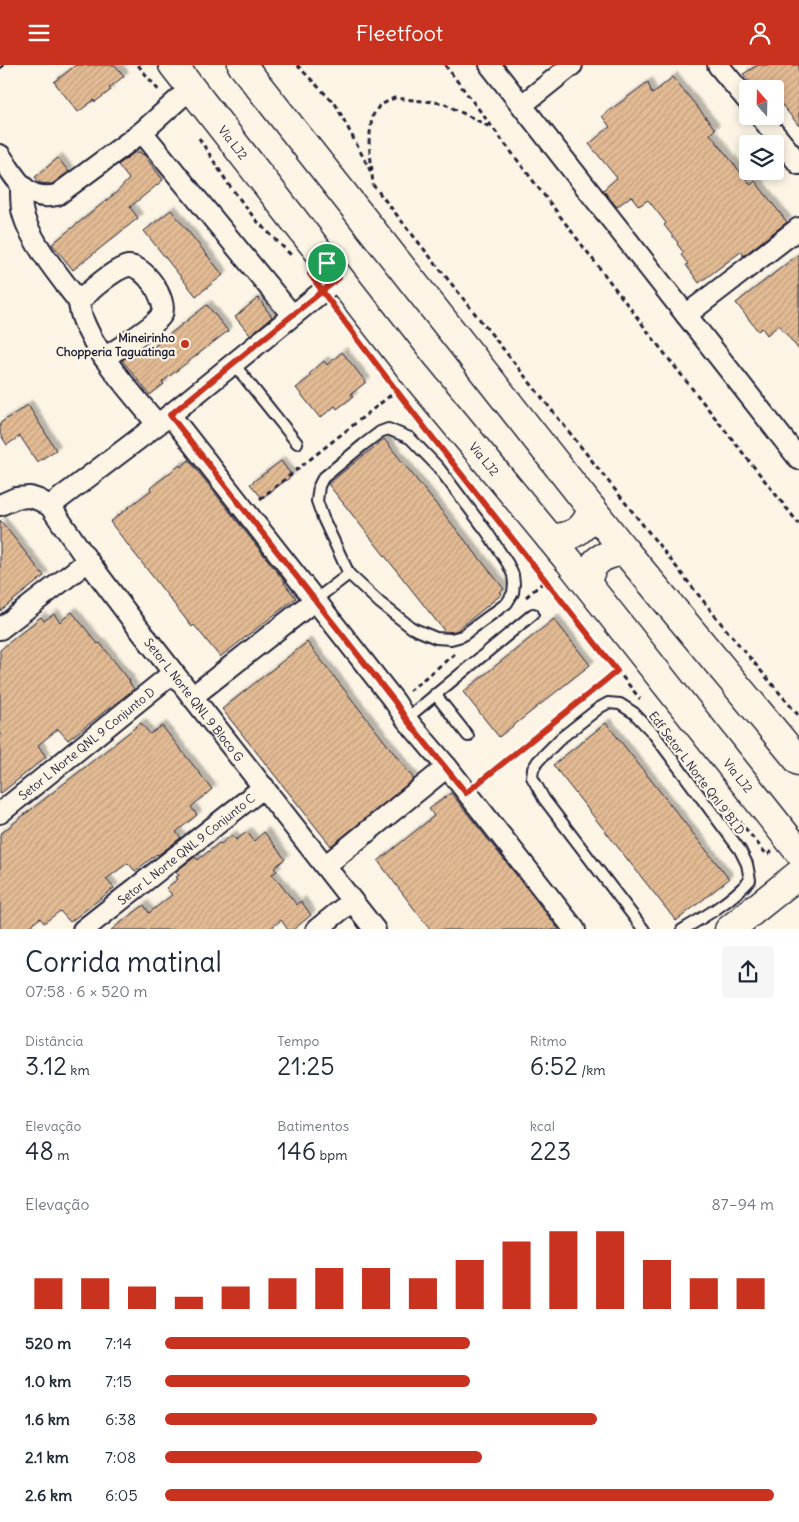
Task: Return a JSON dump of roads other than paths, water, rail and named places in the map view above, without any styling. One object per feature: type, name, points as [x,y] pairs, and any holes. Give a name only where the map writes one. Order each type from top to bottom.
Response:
[{"type":"main road","name":"Via LJ2","points":[[173,65],[182,96],[339,278],[416,377],[587,583],[793,845]]},
{"type":"main road","points":[[242,65],[625,551],[799,761]]},
{"type":"main road","points":[[550,538],[562,538],[582,528],[588,520],[592,509]]},
{"type":"main road","points":[[587,583],[590,570],[598,560],[609,554],[625,551]]},
{"type":"main road","points":[[729,929],[799,874]]},
{"type":"street","points":[[490,65],[799,459]]},
{"type":"street","points":[[522,105],[572,65]]},
{"type":"street","points":[[718,65],[739,90]]},
{"type":"street","points":[[0,157],[21,186],[36,195],[46,197],[57,195],[142,132],[182,96]]},
{"type":"street","points":[[767,125],[799,164]]},
{"type":"street","points":[[142,132],[292,315]]},
{"type":"street","points":[[21,186],[22,210],[28,227],[42,251],[78,302],[83,321],[104,358],[164,419],[246,510],[395,702],[406,719],[447,767],[575,929]]},
{"type":"street","points":[[686,315],[799,228]]},
{"type":"street","points":[[78,302],[120,269],[129,266],[136,267],[143,272],[160,292],[163,304],[162,314],[155,322],[104,358]]},
{"type":"street","points":[[2,504],[16,498],[30,497],[50,506],[164,419],[339,278]]},
{"type":"street","name":"Setor L Norte QNL 9 Bloco G","points":[[50,506],[88,561],[173,673],[375,929]]},
{"type":"street","points":[[0,629],[88,561]]},
{"type":"street","points":[[192,697],[315,600]]},
{"type":"street","name":"Setor L Norte QNL 9 Conjunto D","points":[[0,813],[173,673]]},
{"type":"street","points":[[325,866],[447,767]]},
{"type":"street","name":"Setor L Norte QNL 9 Conjunto C","points":[[83,929],[264,787]]},
{"type":"street","points":[[316,929],[352,901]]},
{"type":"lane","points":[[233,363],[296,443]]},
{"type":"lane","points":[[388,429],[410,438],[438,467],[487,532],[508,564],[514,585],[513,593],[507,603],[462,636],[451,639],[436,638],[412,628],[380,603],[349,574],[323,518],[318,501],[318,486],[323,478],[363,445],[380,432],[388,429]]},
{"type":"lane","points":[[315,600],[349,574]]},
{"type":"lane","points":[[406,719],[533,614]]},
{"type":"lane","points":[[435,694],[468,736]]},
{"type":"lane","name":"Edf Setor L Norte Qnl 9 BI D","points":[[644,929],[544,799],[532,777],[533,769],[538,761],[569,732],[608,703],[620,704],[634,713],[653,733],[740,851],[747,864],[750,880],[741,890],[701,919],[682,929]]},
{"type":"place","name":"Mineirinho Chopperia Taguatinga","points":[[185,344]]}]
